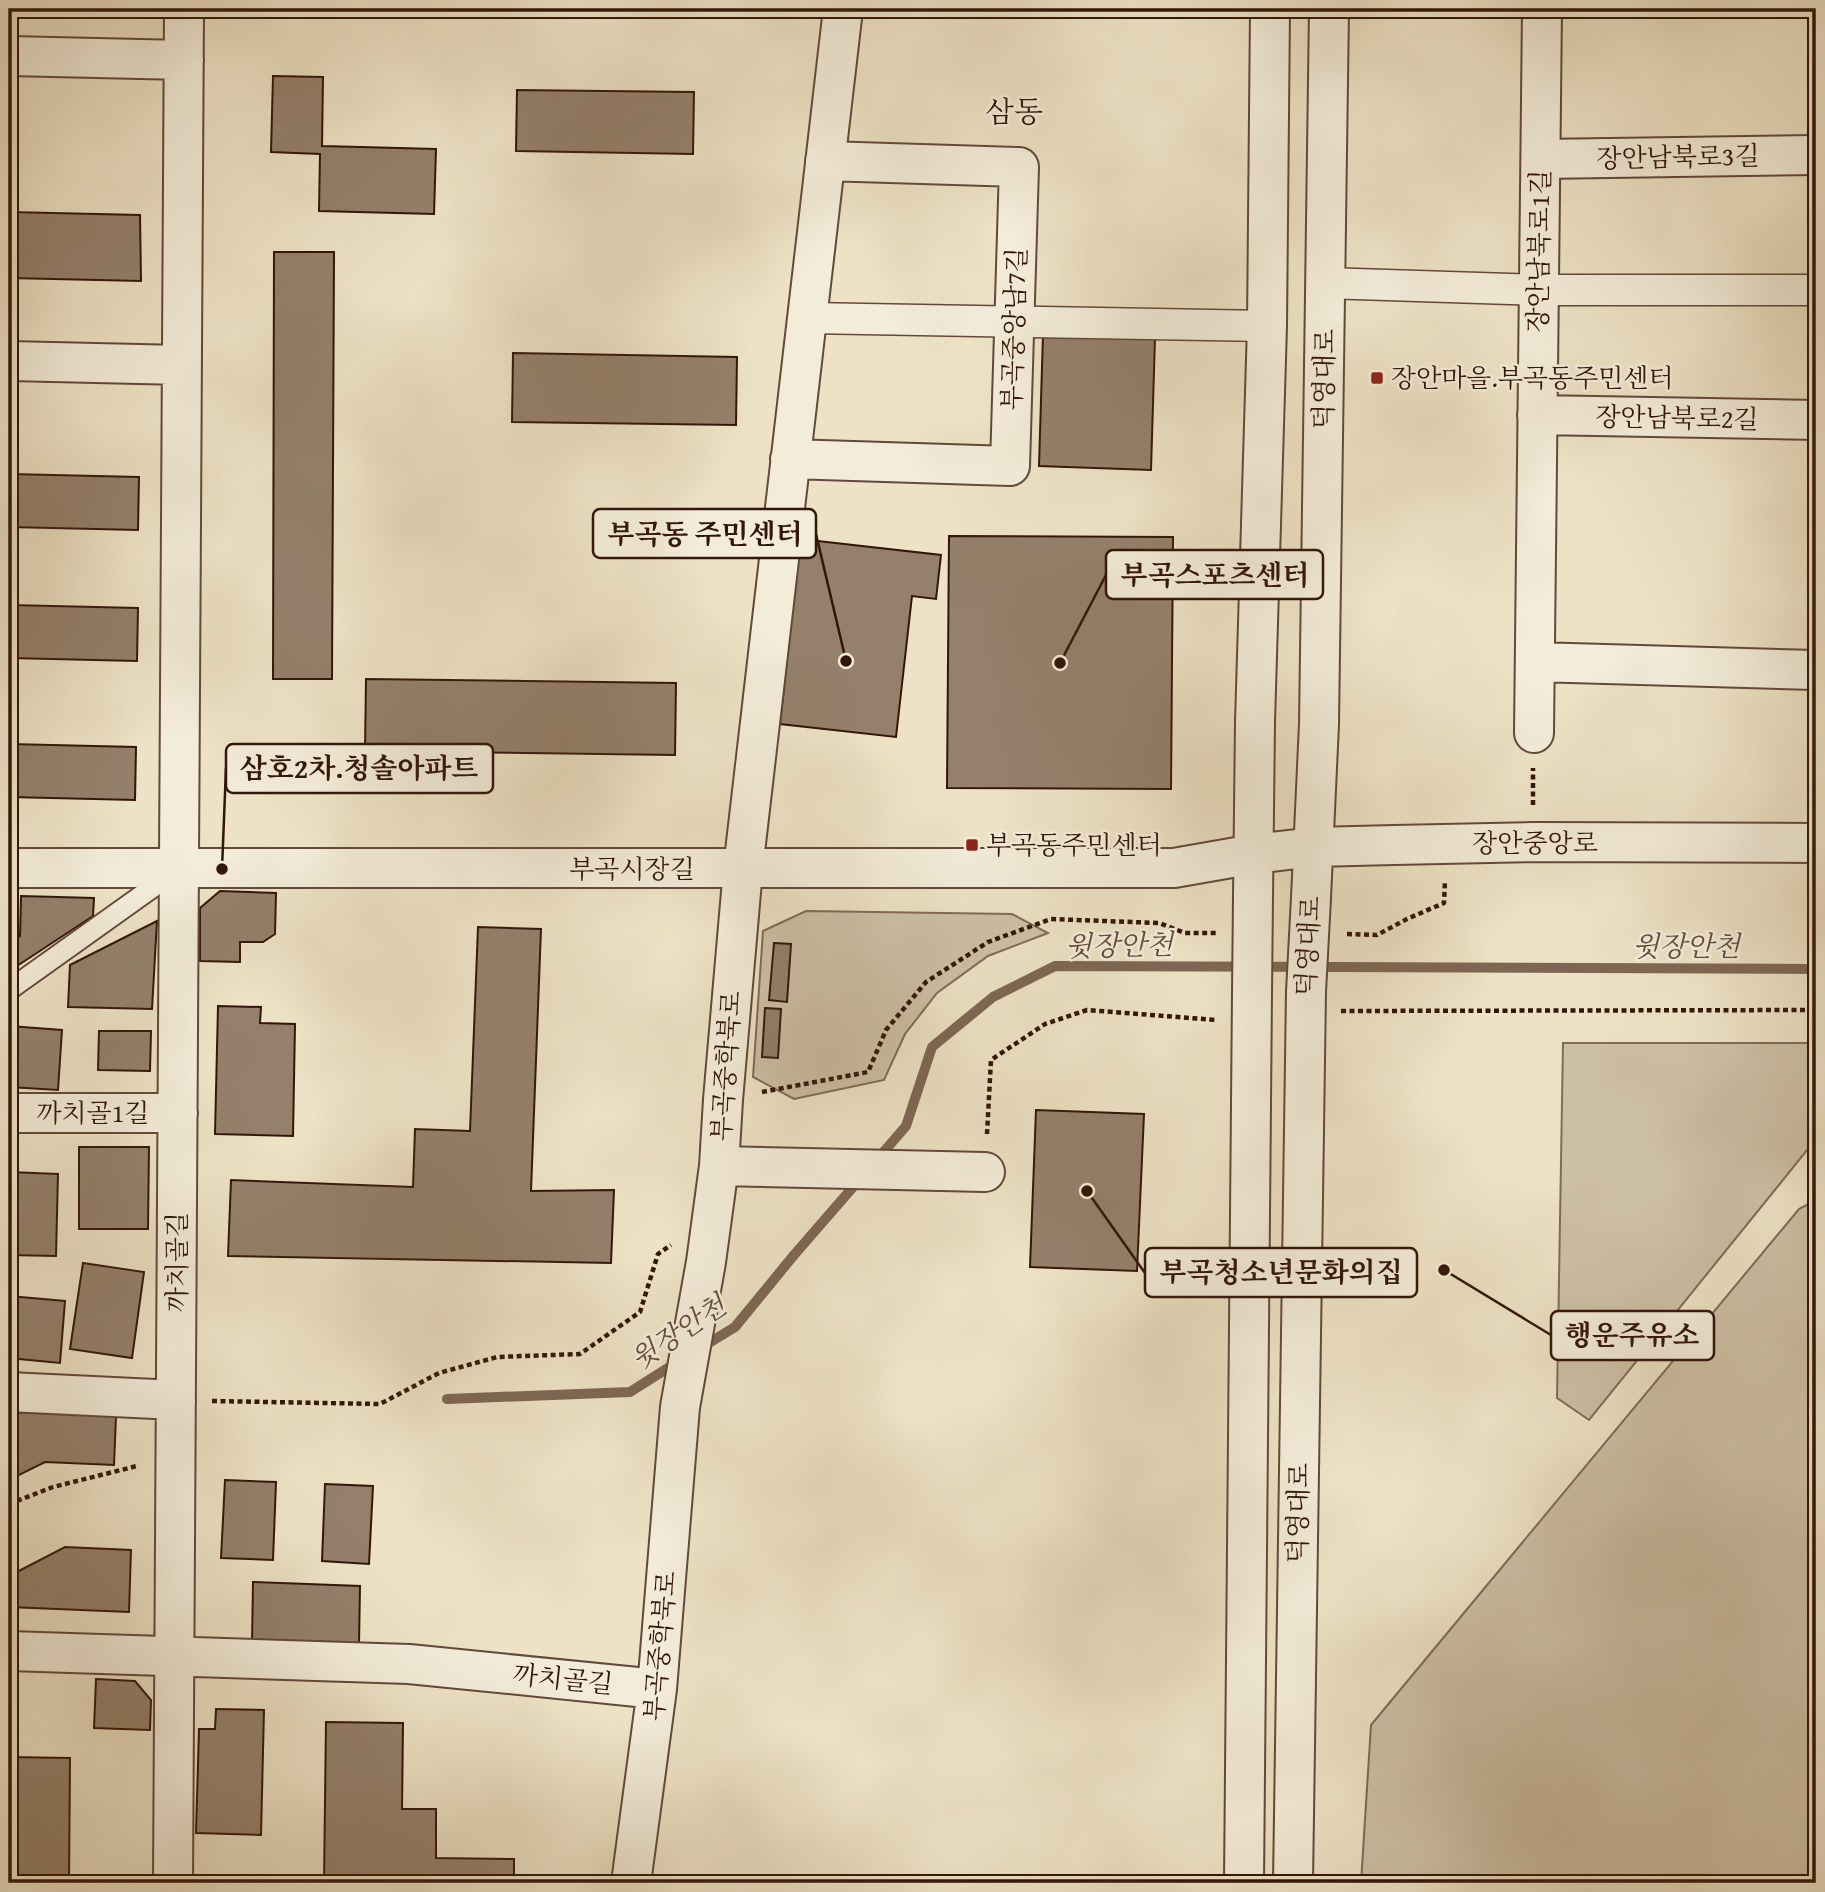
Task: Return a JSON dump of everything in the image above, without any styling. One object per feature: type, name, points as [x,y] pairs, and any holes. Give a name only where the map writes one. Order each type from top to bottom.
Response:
[{"type":"street","name":"까치골길","points":[[173,1883],[184,9]]},
{"type":"street","points":[[743,869],[843,9]]},
{"type":"street","name":"덕영대로","points":[[1244,1883],[1255,708],[1267,326],[1270,9]]},
{"type":"street","name":"덕영대로","points":[[1293,1883],[1306,1002],[1320,724],[1329,9]]},
{"type":"street","name":"장안남북로1길","points":[[1534,733],[1542,9]]},
{"type":"street","points":[[9,56],[184,60]]},
{"type":"street","name":"장안남북로3길","points":[[1541,159],[1816,155]]},
{"type":"street","name":"부곡중앙남7길","points":[[790,459],[1010,466],[1019,167],[825,161]]},
{"type":"street","points":[[1325,283],[1539,290],[1816,290]]},
{"type":"street","points":[[808,318],[1267,326]]},
{"type":"street","points":[[9,362],[182,365]]},
{"type":"street","name":"장안남북로2길","points":[[1537,415],[1816,420]]},
{"type":"street","points":[[1535,662],[1816,670]]},
{"type":"street","name":"장안중앙로","points":[[1254,855],[1314,847],[1532,842],[1816,843]]},
{"type":"street","name":"부곡시장길","points":[[9,868],[1174,868],[1254,855]]},
{"type":"street","name":"부곡중학북로","points":[[631,1883],[657,1689],[680,1407],[706,1262],[719,1166],[743,869]]},
{"type":"street","name":"까치골1길","points":[[9,1113],[178,1113]]},
{"type":"street","points":[[719,1166],[985,1172]]},
{"type":"street","points":[[9,1392],[176,1400]]},
{"type":"street","name":"까치골길","points":[[9,1651],[409,1664],[657,1689]]},
{"type":"lane","points":[[9,990],[179,868]]},
{"type":"path","points":[[1532,842],[1534,733]]},
{"type":"path","points":[[1377,935],[1444,904],[1445,844]]},
{"type":"path","points":[[723,1100],[868,1072],[886,1030],[926,982],[988,942],[1051,919],[1159,923],[1185,933]]},
{"type":"path","points":[[1306,1002],[1816,1010]]},
{"type":"path","points":[[985,1172],[991,1060],[1045,1024],[1087,1010],[1252,1008]]},
{"type":"path","points":[[176,1400],[380,1404],[439,1373],[497,1357],[580,1354],[640,1312],[658,1254],[713,1215]]},
{"type":"path","points":[[9,1504],[53,1487],[176,1457]]},
{"type":"shaded area","points":[[806,911],[1012,914],[1048,933],[988,956],[937,993],[905,1034],[884,1080],[794,1099],[753,1077],[763,931]]},
{"type":"shaded area","points":[[1563,1043],[1816,1043],[1816,1139],[1589,1420],[1557,1398]]},
{"type":"shaded area","points":[[1816,1200],[1816,1883],[1361,1883],[1371,1725],[1799,1209]]},
{"type":"building","points":[[273,76],[323,77],[322,146],[436,149],[434,214],[319,211],[320,154],[271,152]]},
{"type":"building","points":[[517,90],[694,92],[693,154],[516,151]]},
{"type":"building","points":[[9,212],[140,215],[141,281],[9,278]]},
{"type":"building","points":[[274,252],[334,252],[332,679],[273,679]]},
{"type":"building","points":[[1043,334],[1155,338],[1151,470],[1039,466]]},
{"type":"building","points":[[513,353],[737,357],[736,425],[512,422]]},
{"type":"building","points":[[9,474],[139,477],[138,530],[9,527]]},
{"type":"building","points":[[949,536],[1173,537],[1171,789],[947,788]]},
{"type":"building","points":[[800,539],[941,555],[936,599],[912,596],[896,737],[780,724]]},
{"type":"building","points":[[9,605],[138,608],[137,661],[9,658]]},
{"type":"building","points":[[366,679],[676,683],[675,755],[365,751]]},
{"type":"building","points":[[9,744],[136,747],[135,800],[9,797]]},
{"type":"building","points":[[220,891],[276,893],[275,934],[263,942],[240,942],[240,962],[200,961],[200,908]]},
{"type":"building","points":[[21,896],[94,898],[93,916],[14,968],[9,961],[9,943],[20,936]]},
{"type":"building","points":[[157,921],[152,1009],[68,1007],[70,965]]},
{"type":"building","points":[[478,927],[541,929],[531,1191],[614,1190],[611,1263],[228,1256],[231,1180],[413,1187],[415,1129],[470,1131]]},
{"type":"building","points":[[774,943],[791,944],[787,1002],[769,1000]]},
{"type":"building","points":[[218,1006],[261,1007],[260,1023],[295,1024],[293,1136],[215,1134]]},
{"type":"building","points":[[765,1008],[781,1009],[778,1058],[762,1057]]},
{"type":"building","points":[[9,1026],[62,1030],[58,1090],[9,1087]]},
{"type":"building","points":[[99,1031],[151,1031],[150,1071],[98,1070]]},
{"type":"building","points":[[1036,1110],[1144,1114],[1137,1271],[1030,1267]]},
{"type":"building","points":[[79,1147],[149,1147],[148,1229],[79,1229]]},
{"type":"building","points":[[9,1172],[58,1174],[56,1256],[9,1255]]},
{"type":"building","points":[[83,1263],[144,1272],[132,1358],[70,1349]]},
{"type":"building","points":[[9,1296],[65,1301],[60,1363],[9,1358]]},
{"type":"building","points":[[9,1412],[116,1416],[114,1465],[45,1462],[9,1480]]},
{"type":"building","points":[[225,1480],[276,1482],[273,1560],[221,1558]]},
{"type":"building","points":[[325,1484],[373,1486],[369,1564],[322,1561]]},
{"type":"building","points":[[65,1547],[131,1550],[129,1612],[9,1607],[13,1574]]},
{"type":"building","points":[[253,1582],[360,1586],[359,1645],[252,1642]]},
{"type":"building","points":[[96,1679],[135,1681],[151,1700],[150,1730],[94,1728]]},
{"type":"building","points":[[216,1709],[264,1710],[261,1835],[196,1833],[199,1729],[215,1729]]},
{"type":"building","points":[[326,1722],[403,1723],[402,1809],[436,1809],[436,1858],[514,1859],[514,1883],[324,1883]]},
{"type":"building","points":[[9,1757],[70,1758],[69,1883],[9,1883]]},
{"type":"waterway","name":"윗장안천","points":[[875,1162],[906,1126],[932,1047],[993,997],[1055,966],[1816,969]]},
{"type":"waterway","name":"윗장안천","points":[[699,1349],[735,1327],[860,1179]]},
{"type":"waterway","name":"윗장안천","points":[[447,1399],[630,1392],[679,1361]]},
{"type":"place","name":"장안마을.부곡동주민센터","points":[[1377,378]]},
{"type":"place","name":"부곡동 주민센터","points":[[846,661]]},
{"type":"place","name":"부곡스포츠센터","points":[[1060,663]]},
{"type":"place","name":"부곡동주민센터","points":[[972,845]]},
{"type":"place","name":"삼호2차.청솔아파트","points":[[222,869]]},
{"type":"place","name":"부곡청소년문화의집","points":[[1087,1191]]},
{"type":"place","name":"행운주유소","points":[[1444,1270]]},
{"type":"district","name":"삼동","points":[[1014,112]]}]
